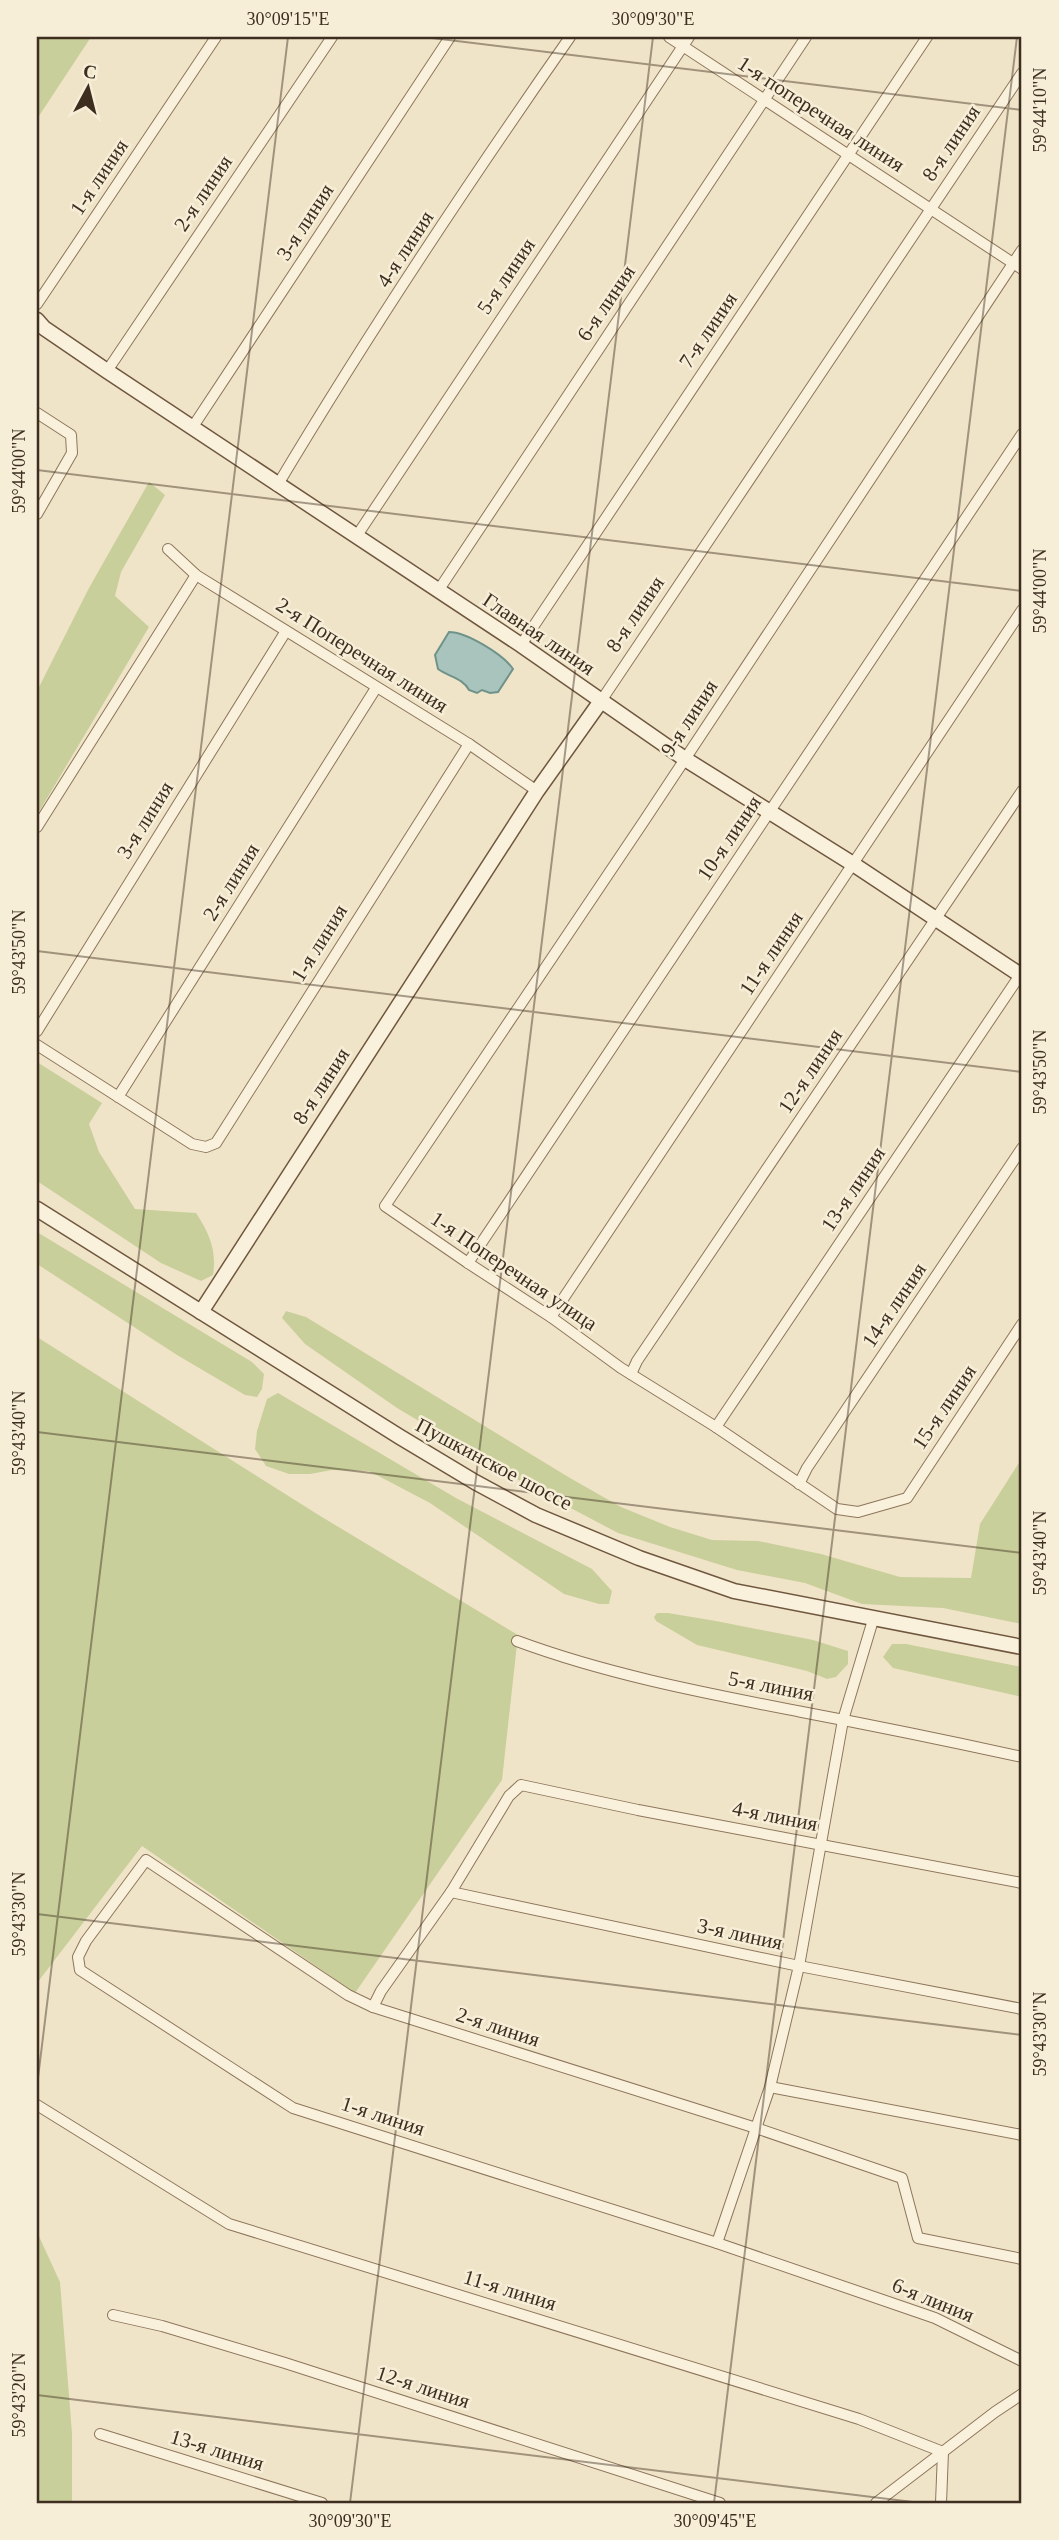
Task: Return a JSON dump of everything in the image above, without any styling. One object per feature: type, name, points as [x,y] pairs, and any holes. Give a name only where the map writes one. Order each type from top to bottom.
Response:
[{"type":"street","name":"1-я линия","points":[[37,304],[216,37]]},
{"type":"street","name":"2-я линия","points":[[107,371],[332,37]]},
{"type":"street","name":"3-я линия","points":[[192,428],[450,37]]},
{"type":"street","name":"4-я линия","points":[[277,486],[331,396],[570,37]]},
{"type":"street","name":"1-я поперечная линия","points":[[669,37],[686,41],[764,101],[1018,266]]},
{"type":"street","name":"6-я линия","points":[[438,591],[806,37]]},
{"type":"street","name":"7-я линия","points":[[521,645],[927,37]]},
{"type":"street","name":"5-я линия","points":[[356,537],[686,41]]},
{"type":"street","name":"8-я линия","points":[[201,1312],[537,791],[601,701],[1022,73]]},
{"type":"street","name":"9-я линия","points":[[385,1206],[1018,266],[1022,250]]},
{"type":"street","name":"Главная линия","points":[[37,320],[44,328],[107,371],[521,645],[685,759],[1022,974]]},
{"type":"street","points":[[37,413],[71,435],[72,453],[37,514]]},
{"type":"street","name":"10-я линия","points":[[468,1263],[1022,435]]},
{"type":"street","name":"2-я Поперечная линия","points":[[168,550],[196,575],[469,744],[537,791]]},
{"type":"street","points":[[37,827],[196,575]]},
{"type":"street","name":"11-я линия","points":[[551,1317],[1022,610]]},
{"type":"street","name":"3-я линия","points":[[37,1031],[286,631]]},
{"type":"street","name":"2-я линия","points":[[118,1097],[376,688]]},
{"type":"street","name":"1-я линия","points":[[118,1097],[192,1144],[206,1147],[215,1143],[469,744]]},
{"type":"street","name":"12-я линия","points":[[631,1374],[637,1361],[1022,791]]},
{"type":"street","name":"13-я линия","points":[[716,1427],[1022,974]]},
{"type":"street","points":[[37,1045],[118,1097]]},
{"type":"street","name":"14-я линия","points":[[799,1484],[807,1468],[1022,1148]]},
{"type":"street","name":"1-я Поперечная улица","points":[[385,1206],[551,1317],[621,1368],[716,1427],[836,1509],[858,1512],[893,1504]]},
{"type":"street","name":"Пушкинское шоссе","points":[[37,1209],[400,1437],[536,1515],[639,1558],[734,1591],[1022,1647]]},
{"type":"street","name":"15-я линия","points":[[893,1504],[907,1498],[1022,1324]]},
{"type":"street","points":[[717,2243],[770,2087],[799,1966],[843,1720],[873,1620]]},
{"type":"street","name":"5-я линия","points":[[517,1640],[568,1660],[633,1677],[1022,1757]]},
{"type":"street","name":"4-я линия","points":[[451,1892],[509,1796],[521,1785],[1022,1883]]},
{"type":"street","name":"1-я линия","points":[[146,1860],[86,1941],[78,1957],[80,1970],[293,2108],[717,2243],[827,2281]]},
{"type":"street","name":"2-я линия","points":[[146,1860],[348,1996],[373,2007],[756,2128],[902,2178],[918,2238],[1022,2259]]},
{"type":"street","name":"3-я линия","points":[[451,1892],[799,1966],[1022,2009]]},
{"type":"street","points":[[373,2007],[380,1991],[451,1892]]},
{"type":"street","points":[[770,2087],[1022,2135]]},
{"type":"street","name":"11-я линия","points":[[37,2105],[229,2224],[846,2415],[943,2452]]},
{"type":"street","name":"6-я линия","points":[[827,2281],[935,2318],[1022,2361]]},
{"type":"street","name":"12-я линия","points":[[113,2315],[162,2326],[285,2363],[720,2503]]},
{"type":"street","points":[[876,2503],[1022,2394]]},
{"type":"street","name":"13-я линия","points":[[100,2434],[322,2503]]},
{"type":"street","points":[[941,2503],[943,2452]]},
{"type":"green space","points":[[37,37],[91,37],[37,119]]},
{"type":"green space","points":[[149,482],[165,495],[121,572],[115,596],[149,627],[37,815],[37,691],[89,588]]},
{"type":"green space","points":[[37,1062],[102,1103],[89,1124],[99,1152],[135,1209],[196,1213],[211,1242],[213,1275],[201,1281],[161,1263],[37,1181]]},
{"type":"green space","points":[[37,1232],[252,1362],[264,1374],[262,1389],[257,1397],[245,1395],[177,1355],[37,1264]]},
{"type":"green space","points":[[286,1311],[306,1317],[621,1507],[712,1540],[758,1541],[821,1554],[900,1577],[971,1578],[980,1524],[1022,1458],[1022,1624],[943,1608],[862,1604],[805,1583],[737,1570],[618,1533],[527,1485],[397,1408],[305,1344],[282,1318]]},
{"type":"green space","points":[[37,1337],[317,1514],[518,1635],[502,1780],[355,1993],[142,1846],[37,1983]]},
{"type":"green space","points":[[278,1393],[456,1498],[592,1569],[612,1591],[609,1604],[599,1604],[564,1594],[430,1503],[369,1471],[332,1470],[289,1474],[266,1466],[255,1449],[257,1431],[267,1399]]},
{"type":"green space","points":[[657,1613],[716,1621],[813,1640],[848,1651],[848,1664],[836,1677],[827,1679],[807,1671],[697,1645],[656,1621],[654,1617]]},
{"type":"green space","points":[[892,1644],[906,1644],[1022,1667],[1022,1697],[893,1668],[883,1657]]},
{"type":"green space","points":[[37,2232],[60,2282],[72,2433],[72,2503],[37,2503]]},
{"type":"water","points":[[449,632],[484,645],[513,669],[498,692],[482,690],[477,693],[469,690],[459,680],[438,669],[435,655]]}]
